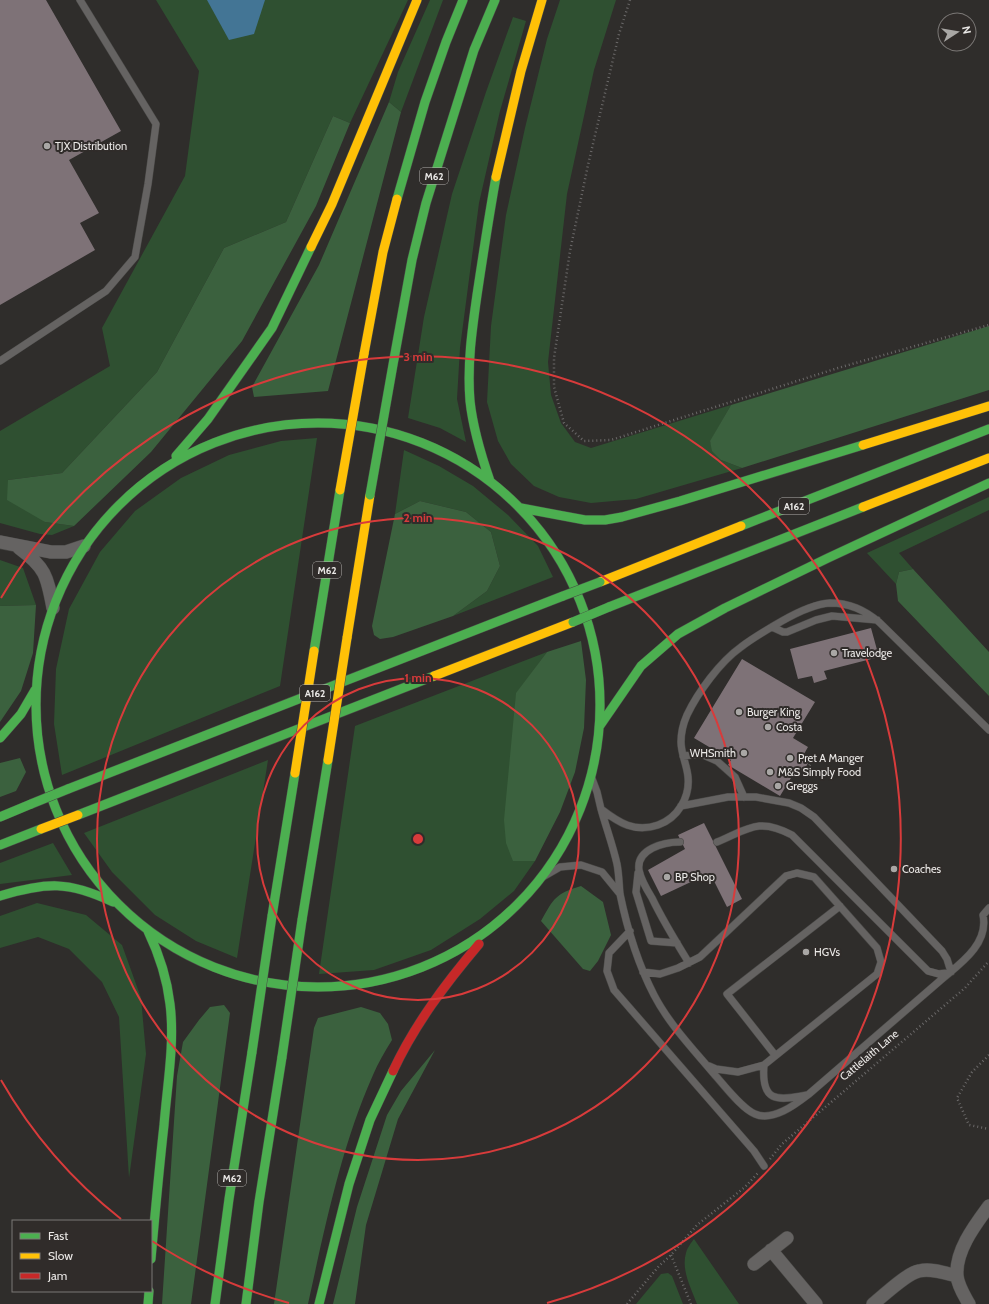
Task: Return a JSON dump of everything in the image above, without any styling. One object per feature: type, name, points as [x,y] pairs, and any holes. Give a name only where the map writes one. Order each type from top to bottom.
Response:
[{"type":"highway","points":[[169,464],[208,419],[272,328],[332,204],[417,0]]},
{"type":"highway","name":"M62","points":[[215,1304],[229,1199],[314,651],[340,490],[383,252],[428,94],[446,42],[463,0]]},
{"type":"highway","name":"M62","points":[[246,1304],[258,1202],[282,1057],[302,920],[370,495],[412,260],[426,203],[474,50],[495,0]]},
{"type":"highway","points":[[490,481],[475,434],[470,401],[469,375],[471,340],[490,213],[501,159],[515,95],[542,0]]},
{"type":"highway","points":[[521,508],[585,520],[606,520],[622,517],[989,406]]},
{"type":"highway","points":[[325,422],[371,427],[403,435],[457,459],[490,481],[521,508],[543,534],[562,563],[577,594],[586,619],[596,659],[600,693],[599,727],[591,776],[581,808],[570,833],[542,878],[510,913],[492,928],[459,950],[436,962],[405,974],[374,982],[341,987],[308,988],[275,985],[243,978],[212,967],[182,953],[148,931],[116,903],[98,883],[68,837],[56,812],[47,786],[37,733],[35,690],[41,649],[53,608],[71,567],[84,546],[114,508],[140,485],[169,464],[196,450],[235,435],[258,428],[282,424],[325,422]]},
{"type":"highway","name":"A162","points":[[0,816],[989,429]]},
{"type":"highway","name":"A162","points":[[0,845],[989,458]]},
{"type":"highway","points":[[599,727],[622,692],[642,666],[678,634],[725,608],[821,561],[989,483]]},
{"type":"highway","points":[[0,738],[21,714],[35,690]]},
{"type":"highway","points":[[0,896],[19,890],[38,887],[64,886],[92,893],[116,903]]},
{"type":"highway","points":[[319,1304],[349,1184],[370,1120],[398,1060],[423,1017],[448,981],[492,928]]},
{"type":"highway","points":[[148,931],[162,967],[170,997],[171,1031],[170,1059],[152,1248]]},
{"type":"highway","points":[[148,1304],[149,1292]]},
{"type":"street","points":[[0,542],[51,552],[66,552],[84,546]]},
{"type":"street","points":[[14,545],[33,559],[39,566],[47,579],[53,608]]},
{"type":"street","points":[[969,1304],[960,1290],[957,1276],[958,1260],[972,1229],[989,1206]]},
{"type":"street","points":[[754,1264],[787,1238]]},
{"type":"street","points":[[771,1250],[816,1304]]},
{"type":"street","points":[[873,1304],[902,1280],[918,1271],[928,1270],[957,1276]]},
{"type":"lane","points":[[0,361],[106,291],[135,257],[148,184],[156,124],[80,0]]},
{"type":"lane","points":[[601,809],[615,820],[627,826],[639,828],[651,827],[663,823],[673,816],[686,797],[688,787],[688,776],[681,743],[682,729],[687,715],[710,678],[739,648],[772,627],[813,606],[828,603],[842,604],[868,613],[877,620],[989,730]]},
{"type":"lane","points":[[772,627],[783,632],[787,632],[816,620],[832,616],[877,620]]},
{"type":"lane","points":[[683,756],[701,754],[717,762],[735,777],[744,797]]},
{"type":"lane","points":[[591,776],[597,792],[617,865],[620,894],[630,931],[643,972],[654,996],[668,1019],[707,1066],[746,1109],[756,1115],[767,1116],[780,1112],[791,1107],[810,1094],[951,972],[963,965],[980,949],[987,938],[988,927],[986,920],[982,915],[989,908]]},
{"type":"lane","points":[[681,806],[728,796],[756,797],[789,803],[801,808],[814,817],[942,950],[947,959],[951,972]]},
{"type":"lane","points":[[717,842],[749,828],[762,825],[779,828],[792,835],[928,971],[940,974],[951,972]]},
{"type":"lane","points":[[677,943],[651,941],[636,892],[641,860],[648,851],[659,844],[680,842]]},
{"type":"lane","points":[[542,878],[560,867],[581,865],[602,872],[620,894]]},
{"type":"lane","points":[[639,869],[643,882],[664,922],[689,963]]},
{"type":"lane","points":[[643,972],[660,974],[678,968],[700,957],[786,876],[797,873],[814,877],[877,948],[881,962],[877,974],[764,1065],[738,1072],[716,1069],[707,1066]]},
{"type":"lane","points":[[775,1056],[727,994],[840,906]]},
{"type":"lane","points":[[630,931],[609,953],[607,971],[614,990],[754,1151],[764,1166]]},
{"type":"lane","points":[[764,1065],[763,1084],[772,1096],[788,1099],[810,1094]]},
{"type":"path","points":[[630,0],[619,34],[588,165],[570,251],[554,358],[554,387],[564,423],[584,441],[611,440],[838,368],[989,325]]},
{"type":"path","points":[[797,774],[798,772],[804,775],[812,761]]},
{"type":"path","name":"Cattlelaith Lane","points":[[627,1304],[659,1266],[671,1255],[697,1225],[745,1186],[782,1144],[965,988],[989,961]]},
{"type":"path","points":[[989,1056],[972,1072],[957,1098],[968,1125],[989,1129]]},
{"type":"path","points":[[671,1255],[691,1304]]},
{"type":"green space","points":[[156,0],[408,0],[350,123],[333,116],[286,222],[224,248],[157,372],[62,473],[8,480],[45,522],[74,526],[52,535],[40,534],[0,523],[0,431],[110,366],[102,328],[185,176],[199,71]]},
{"type":"green space","points":[[430,0],[443,0],[401,112],[389,102],[398,72]]},
{"type":"green space","points":[[560,0],[616,0],[594,70],[567,194],[548,362],[551,395],[561,423],[575,442],[591,448],[731,405],[710,442],[721,460],[742,468],[636,499],[591,503],[559,497],[534,486],[511,464],[498,441],[487,402],[491,326],[506,215],[525,128],[547,39]]},
{"type":"green space","points":[[513,17],[526,21],[500,111],[479,203],[460,348],[457,399],[466,442],[440,428],[408,418],[424,317],[452,194]]},
{"type":"green space","points":[[389,102],[401,112],[328,391],[254,397],[252,387],[319,265]]},
{"type":"green space","points":[[333,116],[350,123],[316,206],[242,341],[151,452],[74,526],[45,522],[7,500],[8,480],[62,473],[157,372],[224,248],[286,222]]},
{"type":"green space","points":[[989,326],[989,390],[742,468],[721,460],[712,451],[710,441],[731,405]]},
{"type":"green space","points":[[317,438],[280,686],[62,775],[54,724],[56,669],[69,609],[100,552],[135,511],[181,478],[229,455],[281,441]]},
{"type":"green space","points":[[404,450],[439,466],[473,486],[508,515],[538,546],[553,577],[453,616],[487,591],[500,566],[491,532],[466,512],[420,501],[395,514]]},
{"type":"green space","points":[[989,497],[989,510],[899,553],[913,569],[899,572],[896,584],[867,553]]},
{"type":"green space","points":[[420,501],[466,512],[491,532],[500,566],[487,591],[453,616],[393,637],[380,639],[374,635],[372,626],[395,514]]},
{"type":"green space","points":[[0,560],[23,568],[36,605],[0,606]]},
{"type":"green space","points":[[913,569],[989,652],[989,696],[898,601],[896,584],[899,572]]},
{"type":"green space","points":[[36,605],[33,653],[21,691],[0,722],[0,606]]},
{"type":"green space","points":[[581,641],[586,680],[584,728],[575,772],[560,812],[535,861],[513,861],[506,843],[504,820],[516,693],[547,652]]},
{"type":"green space","points":[[547,652],[516,694],[513,861],[535,861],[514,891],[480,919],[431,950],[374,970],[319,974],[355,726]]},
{"type":"green space","points":[[20,758],[26,772],[16,791],[0,797],[0,763]]},
{"type":"green space","points":[[268,760],[237,958],[196,941],[155,915],[112,872],[84,833]]},
{"type":"green space","points":[[53,843],[72,875],[0,884],[0,863]]},
{"type":"green space","points":[[581,886],[603,902],[611,935],[598,961],[590,971],[583,969],[541,921],[556,898]]},
{"type":"green space","points":[[37,903],[86,915],[122,945],[141,998],[146,1054],[129,1178],[119,1017],[102,982],[69,949],[38,937],[0,948],[0,916]]},
{"type":"green space","points":[[224,1005],[230,1013],[191,1304],[162,1304],[177,1076],[183,1042],[210,1007]]},
{"type":"green space","points":[[361,1007],[380,1013],[388,1024],[392,1040],[375,1071],[352,1130],[335,1188],[308,1304],[274,1304],[314,1028],[318,1018]]},
{"type":"green space","points":[[435,1050],[398,1119],[366,1225],[355,1304],[333,1304],[357,1207],[387,1115],[401,1091]]},
{"type":"green space","points":[[694,1239],[739,1304],[697,1304],[687,1279],[685,1266],[687,1251]]},
{"type":"green space","points":[[668,1273],[672,1276],[683,1304],[636,1304],[661,1274]]},
{"type":"water","points":[[207,0],[265,0],[254,34],[229,40]]},
{"type":"building","name":"TJX Distribution","points":[[0,0],[46,0],[121,131],[69,160],[99,213],[80,223],[95,250],[0,305]]},
{"type":"building","name":"Travelodge","points":[[871,628],[879,657],[824,671],[827,679],[814,683],[812,676],[798,679],[790,649]]},
{"type":"building","points":[[742,659],[815,702],[793,738],[808,747],[801,759],[808,763],[803,772],[797,768],[780,796],[728,765],[731,760],[694,738]]},
{"type":"building","points":[[704,823],[742,899],[727,907],[710,873],[661,896],[648,870],[685,849],[678,835]]},
{"type":"traffic: fast","points":[[397,199],[425,102],[446,42],[463,0]]},
{"type":"traffic: fast","points":[[394,359],[412,260],[426,203],[474,50],[495,0]]},
{"type":"traffic: fast","points":[[490,481],[473,422],[470,401],[469,374],[470,348],[475,308],[496,177]]},
{"type":"traffic: fast","points":[[176,456],[208,419],[272,328],[311,247]]},
{"type":"traffic: fast","points":[[370,495],[394,359]]},
{"type":"traffic: fast","points":[[318,423],[346,424],[373,428],[426,444],[475,470],[518,505],[553,548],[579,597],[595,650],[599,677],[600,705],[599,733],[595,760],[579,813],[553,862],[518,905],[475,940],[426,966],[373,982],[346,986],[318,987],[290,986],[263,982],[210,966],[161,940],[118,905],[83,862],[57,813],[41,760],[37,733],[36,705],[37,677],[41,650],[57,597],[83,548],[118,505],[161,470],[210,444],[263,428],[290,424],[318,423]]},
{"type":"traffic: fast","points":[[741,526],[989,429]]},
{"type":"traffic: fast","points":[[521,508],[585,520],[605,520],[622,517],[680,501],[863,445]]},
{"type":"traffic: fast","points":[[599,727],[641,666],[678,634],[725,608],[989,483]]},
{"type":"traffic: fast","points":[[314,651],[340,490]]},
{"type":"traffic: fast","points":[[609,607],[863,507]]},
{"type":"traffic: fast","points":[[563,596],[600,582]]},
{"type":"traffic: fast","points":[[68,789],[563,596]]},
{"type":"traffic: fast","points":[[573,622],[609,607]]},
{"type":"traffic: fast","points":[[78,815],[434,676]]},
{"type":"traffic: fast","points":[[0,738],[21,714],[35,690]]},
{"type":"traffic: fast","points":[[302,920],[328,760]]},
{"type":"traffic: fast","points":[[272,916],[295,773]]},
{"type":"traffic: fast","points":[[31,804],[68,789]]},
{"type":"traffic: fast","points":[[0,817],[31,804]]},
{"type":"traffic: fast","points":[[0,845],[41,829]]},
{"type":"traffic: fast","points":[[0,896],[31,888],[57,886],[83,890],[113,902]]},
{"type":"traffic: fast","points":[[252,1052],[272,916]]},
{"type":"traffic: fast","points":[[282,1057],[302,920]]},
{"type":"traffic: fast","points":[[148,931],[156,948],[165,976],[170,1004],[172,1034],[152,1248]]},
{"type":"traffic: fast","points":[[215,1304],[229,1199],[252,1052]]},
{"type":"traffic: fast","points":[[246,1304],[259,1202],[282,1057]]},
{"type":"traffic: fast","points":[[319,1304],[349,1184],[370,1120],[393,1071]]},
{"type":"traffic: fast","points":[[148,1304],[149,1292]]},
{"type":"traffic: slow","points":[[311,247],[332,204],[417,0]]},
{"type":"traffic: slow","points":[[496,177],[521,71],[542,0]]},
{"type":"traffic: slow","points":[[364,354],[383,252],[397,199]]},
{"type":"traffic: slow","points":[[340,490],[364,354]]},
{"type":"traffic: slow","points":[[863,445],[989,406]]},
{"type":"traffic: slow","points":[[863,507],[989,458]]},
{"type":"traffic: slow","points":[[347,638],[370,495]]},
{"type":"traffic: slow","points":[[600,582],[741,526]]},
{"type":"traffic: slow","points":[[434,676],[573,622]]},
{"type":"traffic: slow","points":[[328,760],[347,638]]},
{"type":"traffic: slow","points":[[295,773],[314,651]]},
{"type":"traffic: slow","points":[[41,829],[78,815]]},
{"type":"traffic: jam","points":[[393,1071],[421,1020],[479,944]]},
{"type":"place","name":"TJX Distribution","points":[[47,146]]},
{"type":"place","name":"Travelodge","points":[[834,653]]},
{"type":"place","name":"Burger King","points":[[739,712]]},
{"type":"place","name":"Costa","points":[[768,727]]},
{"type":"place","name":"WHSmith","points":[[744,753]]},
{"type":"place","name":"Pret A Manger","points":[[790,758]]},
{"type":"place","name":"M&S Simply Food","points":[[770,772]]},
{"type":"place","name":"Greggs","points":[[778,786]]},
{"type":"place","name":"Coaches","points":[[894,869]]},
{"type":"place","name":"BP Shop","points":[[667,877]]},
{"type":"place","name":"HGVs","points":[[806,952]]}]
